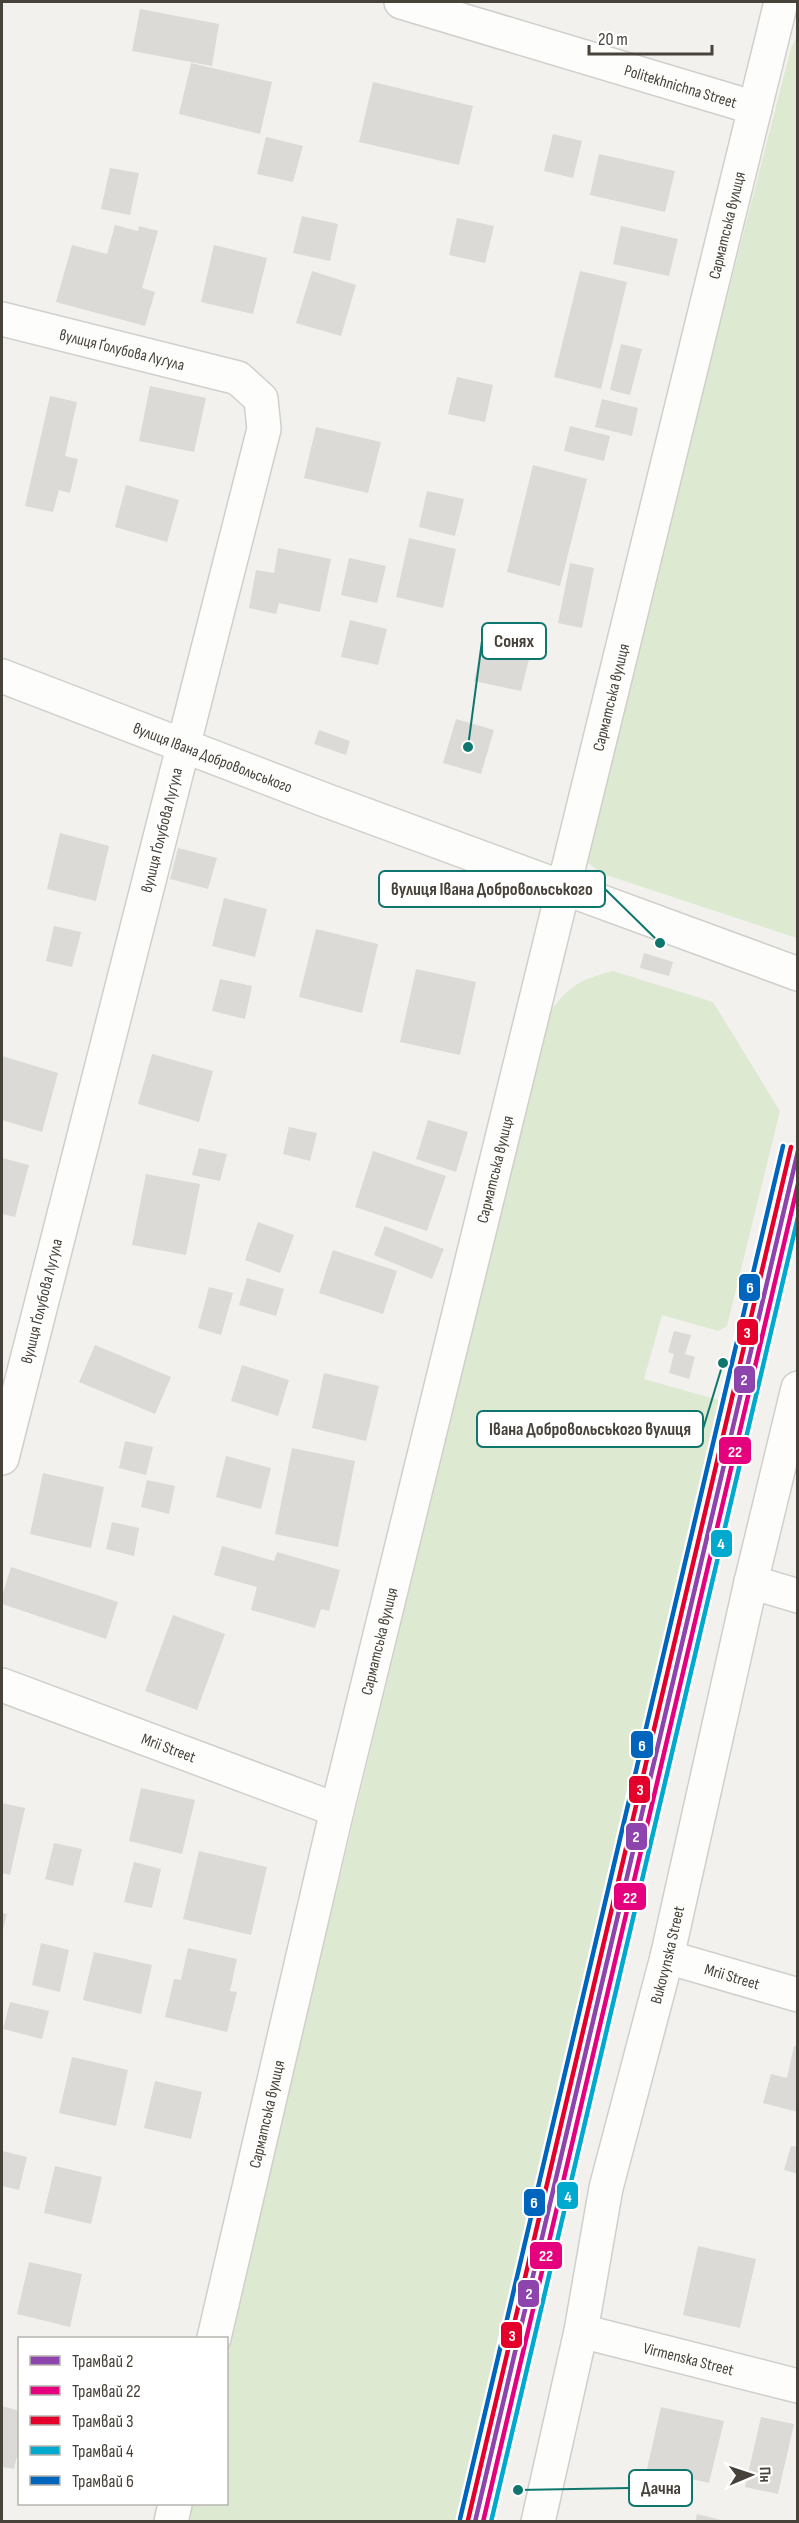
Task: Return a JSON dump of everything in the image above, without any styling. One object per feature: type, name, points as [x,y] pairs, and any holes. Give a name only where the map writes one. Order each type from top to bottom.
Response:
[{"type":"street","name":"Politekhnichna Street","points":[[401,2],[755,108]]},
{"type":"street","name":"Сарматська вулиця","points":[[214,2337],[337,1810],[781,2]]},
{"type":"street","name":"вулиця Ґолубова Луґула","points":[[2,319],[238,378],[261,399],[264,429],[2,1458]]},
{"type":"street","name":"вулиця Івана Добровольського","points":[[2,676],[325,800],[798,974]]},
{"type":"street","name":"Bukovynska Street","points":[[538,2522],[581,2331],[606,2188],[667,1957],[751,1582],[798,1388]]},
{"type":"street","points":[[751,1582],[798,1596]]},
{"type":"street","name":"Mrii Street","points":[[2,1685],[337,1810]]},
{"type":"street","name":"Mrii Street","points":[[667,1957],[798,1995]]},
{"type":"street","name":"Virmenska Street","points":[[581,2331],[798,2386]]},
{"type":"street","points":[[171,2522],[175,2505]]},
{"type":"green space","points":[[797,36],[797,938],[603,874],[588,863],[586,846],[791,48]]},
{"type":"green space","points":[[613,971],[713,1002],[780,1111],[727,1326],[718,1331],[662,1315],[644,1379],[722,1401],[457,2521],[183,2522],[188,2505],[228,2505],[228,2339],[549,1013],[570,990],[592,977]]},
{"type":"building","points":[[140,9],[219,24],[212,66],[132,51]]},
{"type":"building","points":[[191,63],[272,82],[260,134],[179,114]]},
{"type":"building","points":[[373,82],[473,106],[459,165],[359,142]]},
{"type":"building","points":[[553,134],[582,141],[573,178],[544,171]]},
{"type":"building","points":[[266,137],[303,146],[293,182],[257,174]]},
{"type":"building","points":[[599,154],[675,171],[665,212],[590,195]]},
{"type":"building","points":[[110,168],[139,173],[130,215],[101,209]]},
{"type":"building","points":[[302,216],[338,224],[330,261],[293,253]]},
{"type":"building","points":[[457,218],[494,226],[485,263],[449,255]]},
{"type":"building","points":[[115,225],[138,231],[139,226],[158,231],[142,288],[155,292],[145,326],[56,302],[72,245],[107,254]]},
{"type":"building","points":[[621,226],[678,239],[669,276],[613,264]]},
{"type":"building","points":[[214,245],[267,258],[253,314],[201,302]]},
{"type":"building","points":[[312,271],[356,285],[341,336],[296,323]]},
{"type":"building","points":[[580,271],[627,282],[601,389],[554,377]]},
{"type":"building","points":[[621,344],[642,349],[630,395],[610,390]]},
{"type":"building","points":[[457,377],[493,385],[485,422],[448,414]]},
{"type":"building","points":[[150,386],[206,398],[194,452],[139,441]]},
{"type":"building","points":[[50,396],[77,402],[65,456],[78,459],[70,493],[59,490],[53,512],[25,506]]},
{"type":"building","points":[[602,399],[638,408],[632,436],[595,427]]},
{"type":"building","points":[[570,426],[610,436],[604,461],[564,451]]},
{"type":"building","points":[[316,427],[381,442],[368,493],[304,478]]},
{"type":"building","points":[[533,465],[587,479],[560,586],[507,572]]},
{"type":"building","points":[[126,485],[179,500],[167,542],[115,527]]},
{"type":"building","points":[[427,491],[464,499],[455,536],[419,527]]},
{"type":"building","points":[[409,538],[456,549],[443,608],[396,597]]},
{"type":"building","points":[[278,548],[331,559],[320,612],[279,603],[276,614],[249,608],[256,570],[274,573]]},
{"type":"building","points":[[349,558],[386,566],[377,603],[341,595]]},
{"type":"building","points":[[570,563],[594,568],[582,628],[558,623]]},
{"type":"building","points":[[350,620],[387,629],[378,665],[341,657]]},
{"type":"building","points":[[485,634],[533,644],[521,691],[474,681]]},
{"type":"building","points":[[456,719],[494,730],[481,774],[443,763]]},
{"type":"building","points":[[319,730],[350,741],[346,755],[314,744]]},
{"type":"building","points":[[60,833],[109,846],[96,901],[47,889]]},
{"type":"building","points":[[178,848],[217,858],[208,889],[170,879]]},
{"type":"building","points":[[224,898],[267,909],[255,957],[212,946]]},
{"type":"building","points":[[54,926],[81,932],[72,967],[46,961]]},
{"type":"building","points":[[316,929],[378,944],[362,1013],[299,997]]},
{"type":"building","points":[[644,953],[673,962],[669,976],[640,968]]},
{"type":"building","points":[[416,969],[476,982],[460,1055],[400,1042]]},
{"type":"building","points":[[220,979],[252,986],[245,1019],[212,1011]]},
{"type":"building","points":[[152,1054],[213,1071],[199,1122],[138,1104]]},
{"type":"building","points":[[2,1056],[58,1073],[42,1132],[2,1120]]},
{"type":"building","points":[[428,1120],[468,1132],[456,1172],[416,1159]]},
{"type":"building","points":[[289,1127],[317,1133],[310,1161],[283,1154]]},
{"type":"building","points":[[199,1148],[227,1154],[220,1181],[192,1175]]},
{"type":"building","points":[[373,1151],[446,1176],[427,1231],[355,1207]]},
{"type":"building","points":[[2,1158],[29,1165],[15,1217],[2,1214]]},
{"type":"building","points":[[146,1174],[200,1184],[186,1255],[132,1245]]},
{"type":"building","points":[[258,1222],[294,1235],[280,1273],[245,1260]]},
{"type":"building","points":[[385,1226],[444,1249],[432,1279],[374,1255]]},
{"type":"building","points":[[333,1250],[397,1271],[383,1314],[319,1293]]},
{"type":"building","points":[[247,1278],[284,1289],[276,1316],[239,1305]]},
{"type":"building","points":[[209,1287],[233,1293],[221,1335],[198,1328]]},
{"type":"building","points":[[674,1331],[691,1335],[685,1354],[695,1357],[689,1379],[669,1373],[674,1354],[668,1352]]},
{"type":"building","points":[[95,1345],[171,1377],[155,1414],[79,1382]]},
{"type":"building","points":[[242,1365],[289,1380],[278,1416],[231,1401]]},
{"type":"building","points":[[324,1373],[379,1386],[366,1441],[312,1428]]},
{"type":"building","points":[[125,1441],[153,1447],[146,1475],[119,1468]]},
{"type":"building","points":[[292,1448],[355,1461],[338,1547],[275,1534]]},
{"type":"building","points":[[226,1456],[271,1468],[261,1509],[216,1497]]},
{"type":"building","points":[[43,1473],[104,1487],[91,1548],[30,1534]]},
{"type":"building","points":[[147,1480],[175,1486],[169,1514],[141,1507]]},
{"type":"building","points":[[112,1522],[139,1528],[134,1556],[106,1549]]},
{"type":"building","points":[[222,1546],[274,1561],[277,1552],[340,1570],[329,1611],[321,1609],[315,1628],[251,1610],[257,1587],[214,1575]]},
{"type":"building","points":[[11,1567],[118,1602],[106,1639],[2,1604],[2,1596]]},
{"type":"building","points":[[173,1615],[225,1634],[197,1710],[145,1691]]},
{"type":"building","points":[[141,1788],[195,1800],[182,1854],[129,1841]]},
{"type":"building","points":[[2,1803],[25,1808],[10,1875],[2,1873]]},
{"type":"building","points":[[54,1843],[82,1849],[73,1886],[45,1879]]},
{"type":"building","points":[[199,1851],[267,1867],[251,1935],[183,1919]]},
{"type":"building","points":[[134,1862],[161,1869],[152,1908],[124,1902]]},
{"type":"building","points":[[2,1913],[7,1914],[2,1933]]},
{"type":"building","points":[[41,1943],[69,1950],[60,1992],[32,1985]]},
{"type":"building","points":[[188,1948],[237,1959],[230,1991],[237,1992],[227,2032],[165,2017],[174,1979],[181,1980]]},
{"type":"building","points":[[94,1952],[152,1965],[141,2014],[83,2000]]},
{"type":"building","points":[[10,2002],[49,2011],[42,2039],[3,2029]]},
{"type":"building","points":[[794,2046],[798,2047],[798,2112],[763,2103],[771,2074],[787,2078]]},
{"type":"building","points":[[72,2057],[128,2070],[116,2126],[59,2113]]},
{"type":"building","points":[[155,2081],[202,2092],[191,2139],[144,2128]]},
{"type":"building","points":[[791,2146],[798,2147],[798,2174],[784,2170]]},
{"type":"building","points":[[2,2151],[27,2157],[19,2190],[2,2186]]},
{"type":"building","points":[[55,2166],[102,2177],[91,2224],[44,2213]]},
{"type":"building","points":[[698,2246],[756,2259],[740,2328],[683,2315]]},
{"type":"building","points":[[29,2262],[82,2274],[70,2327],[17,2314]]},
{"type":"building","points":[[2,2406],[18,2410],[18,2452],[14,2469],[2,2467]]},
{"type":"building","points":[[661,2407],[724,2421],[709,2483],[647,2469]]},
{"type":"building","points":[[761,2417],[794,2424],[778,2494],[745,2487]]},
{"type":"building","points":[[697,2514],[725,2521],[725,2522],[695,2522]]},
{"type":"tram line","name":"6","points":[[460,2519],[783,1146]]},
{"type":"tram line","name":"3","points":[[468,2520],[791,1147]]},
{"type":"tram line","name":"2","points":[[475,2522],[798,1151]]},
{"type":"tram line","name":"22","points":[[483,2522],[798,1184]]},
{"type":"tram line","name":"4","points":[[491,2522],[798,1217]]},
{"type":"place","name":"Сонях","points":[[468,747]]},
{"type":"place","name":"вулиця Івана Добровольського","points":[[660,943]]},
{"type":"place","name":"Івана Добровольського вулиця","points":[[723,1363]]},
{"type":"place","name":"Дачна","points":[[518,2490]]}]
